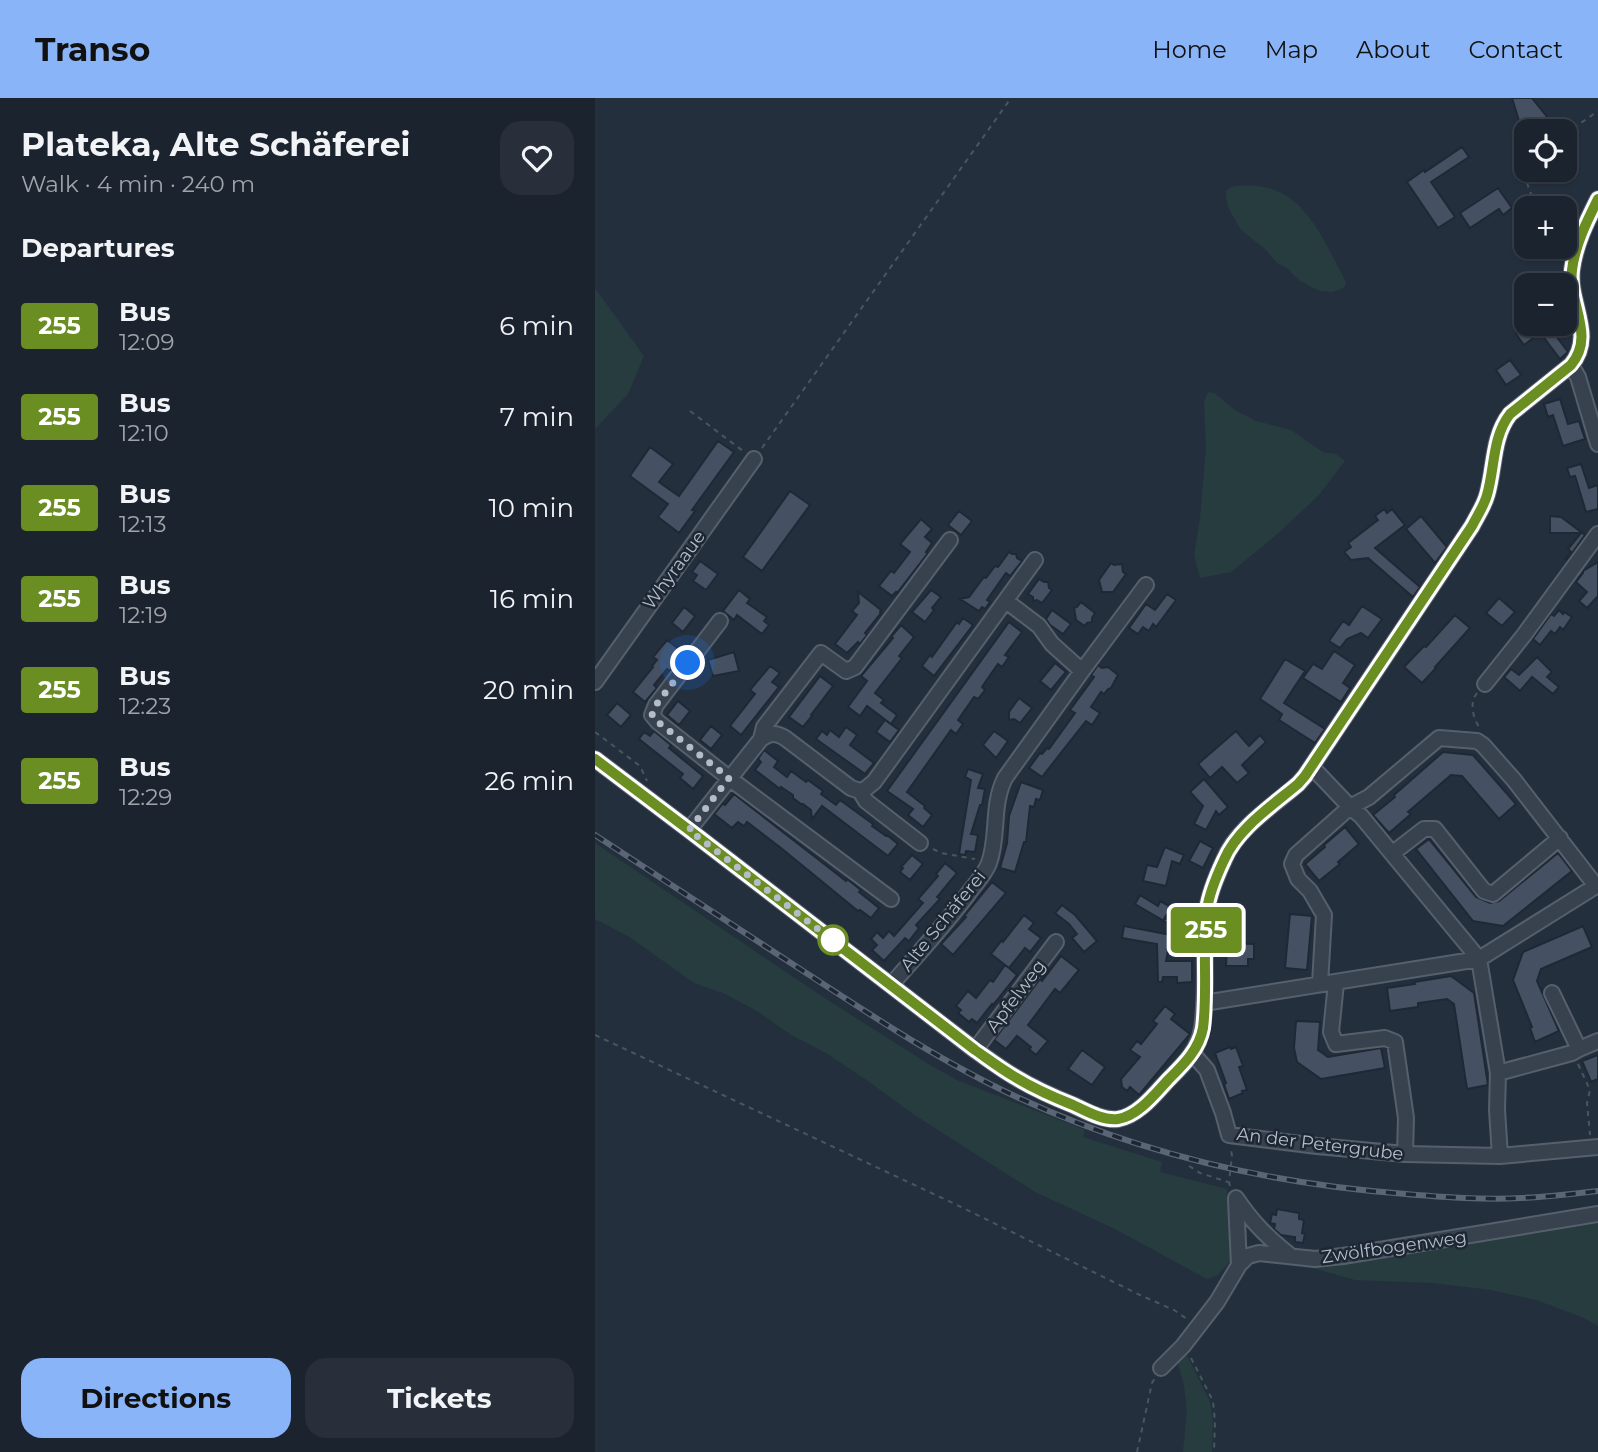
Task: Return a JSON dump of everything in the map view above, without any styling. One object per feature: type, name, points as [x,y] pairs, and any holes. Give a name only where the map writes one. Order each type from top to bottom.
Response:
[{"type":"street","points":[[595,759],[975,1050],[1028,1085],[1088,1112],[1119,1119],[1132,1114],[1146,1103],[1192,1054],[1202,1031],[1207,909],[1224,858],[1231,846],[1298,784],[1312,767],[1472,526],[1489,487],[1497,439],[1503,422],[1571,365],[1579,355],[1582,342],[1571,272],[1581,234],[1598,199]]},
{"type":"street","points":[[1571,365],[1578,377],[1598,444]]},
{"type":"street","name":"Whyraaue","points":[[595,682],[702,536],[754,459]]},
{"type":"street","points":[[1485,684],[1598,534]]},
{"type":"street","points":[[761,739],[764,727],[821,653],[846,671],[855,667],[950,540]]},
{"type":"street","points":[[689,830],[761,739],[769,733],[785,738],[854,790],[868,788],[1035,560]]},
{"type":"street","name":"Alte Schäferei","points":[[891,985],[962,902],[989,864],[1000,788],[1146,585]]},
{"type":"street","points":[[1006,601],[1039,626],[1052,644],[1082,671]]},
{"type":"street","points":[[720,621],[656,705],[652,715],[729,778],[891,899]]},
{"type":"street","points":[[1205,1003],[1479,959],[1597,889],[1560,838],[1490,752],[1477,741],[1439,738],[1369,797],[1350,807],[1296,855],[1292,864],[1324,915],[1320,984]]},
{"type":"street","points":[[1312,767],[1361,816],[1479,959],[1498,1073],[1500,1156]]},
{"type":"street","points":[[860,791],[866,801],[920,843]]},
{"type":"street","points":[[1393,853],[1424,830],[1435,829],[1484,891],[1493,894],[1560,838]]},
{"type":"street","name":"Apfelweg","points":[[975,1050],[1056,943]]},
{"type":"street","points":[[1336,983],[1331,1032],[1336,1044],[1385,1038],[1395,1042],[1406,1118],[1405,1154]]},
{"type":"street","points":[[1552,993],[1576,1051]]},
{"type":"street","points":[[1498,1073],[1576,1051],[1598,1041]]},
{"type":"street","name":"An der Petergrube","points":[[1192,1054],[1207,1070],[1229,1135],[1405,1154],[1500,1156],[1595,1147]]},
{"type":"street","points":[[1236,1198],[1250,1219],[1268,1238],[1291,1256]]},
{"type":"street","points":[[1161,1368],[1183,1346],[1217,1302],[1239,1265],[1236,1198]]},
{"type":"street","name":"Zwölfbogenweg","points":[[1239,1265],[1248,1256],[1259,1254],[1315,1259],[1343,1256],[1598,1214]]},
{"type":"path","points":[[690,411],[754,459],[1011,98]]},
{"type":"path","points":[[1577,126],[1598,111]]},
{"type":"path","points":[[595,732],[640,766],[652,790]]},
{"type":"path","points":[[920,843],[941,853],[989,864]]},
{"type":"path","points":[[595,1035],[1174,1310],[1197,1326]]},
{"type":"path","points":[[1576,1051],[1590,1090],[1587,1103],[1595,1147]]},
{"type":"path","points":[[1229,1135],[1233,1156],[1229,1182],[1236,1198]]},
{"type":"path","points":[[1189,1166],[1229,1182]]},
{"type":"path","points":[[1183,1346],[1213,1401],[1215,1452]]},
{"type":"path","points":[[1137,1452],[1152,1383],[1161,1368]]},
{"type":"green space","points":[[1254,186],[1274,190],[1290,198],[1303,210],[1325,241],[1346,283],[1344,288],[1332,292],[1320,291],[1300,281],[1287,268],[1277,263],[1265,249],[1241,230],[1229,209],[1226,197],[1226,191],[1231,187]]},
{"type":"green space","points":[[595,288],[644,356],[628,394],[595,429]]},
{"type":"green space","points":[[1208,392],[1214,393],[1235,410],[1256,421],[1291,430],[1323,452],[1336,454],[1345,461],[1318,496],[1231,572],[1200,578],[1194,555],[1206,448],[1204,401]]},
{"type":"green space","points":[[595,843],[820,995],[957,1080],[1085,1130],[1083,1137],[1162,1162],[1160,1172],[1227,1189],[1232,1259],[1217,1276],[1207,1279],[1115,1229],[1035,1192],[913,1114],[826,1053],[791,1035],[757,1011],[723,993],[694,983],[628,936],[595,919]]},
{"type":"green space","points":[[1598,1219],[1598,1326],[1536,1300],[1491,1290],[1432,1283],[1355,1280],[1291,1262]]},
{"type":"green space","points":[[1181,1352],[1187,1355],[1210,1402],[1213,1422],[1212,1452],[1183,1452],[1187,1410],[1178,1364]]},
{"type":"building","points":[[1512,98],[1532,98],[1549,119],[1518,119]]},
{"type":"building","points":[[1462,147],[1469,157],[1431,182],[1455,217],[1438,228],[1407,182]]},
{"type":"building","points":[[1498,188],[1512,208],[1503,215],[1499,209],[1470,228],[1460,213]]},
{"type":"building","points":[[1517,336],[1536,336],[1524,345]]},
{"type":"building","points":[[1543,336],[1556,336],[1568,352],[1560,359]]},
{"type":"building","points":[[1510,360],[1521,375],[1506,385],[1496,370]]},
{"type":"building","points":[[1560,399],[1568,424],[1579,421],[1585,439],[1563,446],[1553,415],[1548,417],[1544,404]]},
{"type":"building","points":[[718,441],[734,452],[692,510],[695,511],[679,533],[658,517],[668,504],[630,476],[650,447],[673,464],[659,482],[679,496]]},
{"type":"building","points":[[1581,464],[1589,488],[1598,485],[1598,509],[1586,512],[1575,476],[1570,477],[1567,468]]},
{"type":"building","points":[[790,491],[810,505],[762,571],[743,557]]},
{"type":"building","points":[[1384,509],[1387,513],[1392,509],[1405,525],[1375,548],[1420,587],[1413,597],[1368,558],[1351,560],[1344,552],[1351,547],[1348,543],[1378,520],[1375,516]]},
{"type":"building","points":[[959,511],[972,521],[961,535],[948,525]]},
{"type":"building","points":[[1421,516],[1447,547],[1435,563],[1406,529]]},
{"type":"building","points":[[1550,516],[1561,517],[1585,535],[1567,560],[1565,559],[1571,552],[1568,549],[1581,533],[1550,533]]},
{"type":"building","points":[[921,519],[932,529],[925,537],[932,543],[926,552],[928,553],[892,596],[879,586],[891,571],[894,573],[910,552],[900,544]]},
{"type":"building","points":[[1009,552],[1016,554],[1022,561],[1010,576],[1006,573],[987,600],[990,602],[985,609],[982,607],[979,611],[960,599],[969,597]]},
{"type":"building","points":[[700,561],[718,574],[706,590],[693,581],[697,575],[692,572]]},
{"type":"building","points":[[1598,562],[1598,596],[1587,608],[1579,601],[1587,592],[1576,582],[1583,571]]},
{"type":"building","points":[[1111,563],[1122,564],[1126,574],[1113,592],[1102,592],[1099,580]]},
{"type":"building","points":[[1039,579],[1048,582],[1052,590],[1042,603],[1033,601],[1033,597],[1028,594]]},
{"type":"building","points":[[739,590],[750,599],[747,603],[767,617],[764,621],[769,625],[762,634],[737,615],[734,620],[723,611]]},
{"type":"building","points":[[931,590],[941,597],[925,622],[912,612]]},
{"type":"building","points":[[858,592],[881,610],[881,613],[860,644],[858,642],[847,653],[835,644],[857,615],[852,611],[859,603]]},
{"type":"building","points":[[1167,594],[1176,600],[1156,627],[1153,624],[1149,631],[1143,627],[1138,634],[1129,628],[1146,604],[1155,610]]},
{"type":"building","points":[[1499,598],[1515,612],[1502,626],[1486,613]]},
{"type":"building","points":[[1081,602],[1095,613],[1092,622],[1085,626],[1076,620],[1074,608]]},
{"type":"building","points":[[1362,606],[1382,619],[1368,638],[1361,633],[1347,639],[1340,648],[1329,641],[1343,621],[1349,625]]},
{"type":"building","points":[[684,607],[695,616],[683,632],[672,623]]},
{"type":"building","points":[[1052,610],[1071,624],[1063,634],[1046,619]]},
{"type":"building","points":[[1559,610],[1572,617],[1563,630],[1560,627],[1555,634],[1551,631],[1540,645],[1533,639],[1551,614],[1554,616]]},
{"type":"building","points":[[1455,615],[1470,628],[1422,683],[1404,667]]},
{"type":"building","points":[[963,618],[973,625],[934,676],[922,666]]},
{"type":"building","points":[[1009,622],[1022,632],[1005,655],[1009,657],[1002,667],[998,664],[982,687],[985,690],[978,699],[974,697],[958,720],[963,724],[956,734],[951,730],[907,792],[932,815],[923,827],[908,815],[913,809],[887,791]]},
{"type":"building","points":[[901,625],[914,637],[899,656],[902,658],[875,693],[884,700],[881,703],[897,715],[891,724],[867,706],[860,716],[848,707],[867,681],[861,676]]},
{"type":"building","points":[[667,640],[684,653],[654,685],[657,688],[645,702],[633,692],[653,667],[657,660],[653,657]]},
{"type":"building","points":[[1334,651],[1355,665],[1343,683],[1350,688],[1341,702],[1303,678],[1313,664],[1322,669]]},
{"type":"building","points":[[734,652],[739,671],[713,676],[708,660]]},
{"type":"building","points":[[1537,657],[1552,672],[1547,677],[1559,687],[1553,694],[1532,677],[1520,691],[1504,677],[1511,669],[1519,675]]},
{"type":"building","points":[[1285,659],[1305,671],[1284,703],[1325,729],[1315,743],[1279,720],[1282,714],[1260,699]]},
{"type":"building","points":[[1055,663],[1066,672],[1051,690],[1040,681]]},
{"type":"building","points":[[1098,665],[1102,668],[1108,667],[1118,675],[1111,688],[1104,694],[1101,692],[1091,707],[1100,713],[1092,725],[1086,721],[1042,777],[1029,768],[1040,753],[1049,749],[1075,713],[1070,710],[1094,677],[1091,675]]},
{"type":"building","points":[[770,666],[780,673],[772,682],[779,687],[741,735],[730,726],[755,694],[750,690]]},
{"type":"building","points":[[820,676],[833,686],[803,727],[789,717]]},
{"type":"building","points":[[1019,698],[1032,708],[1020,723],[1014,719],[1009,720],[1009,712]]},
{"type":"building","points":[[678,701],[690,711],[679,725],[667,715]]},
{"type":"building","points":[[617,703],[631,715],[621,727],[607,715]]},
{"type":"building","points":[[885,720],[899,730],[890,742],[876,732]]},
{"type":"building","points":[[711,726],[722,735],[711,749],[700,740]]},
{"type":"building","points":[[846,727],[857,735],[850,745],[874,763],[865,774],[816,739],[822,731],[827,735],[830,730],[839,737]]},
{"type":"building","points":[[654,731],[671,745],[669,748],[703,776],[693,789],[680,778],[683,774],[639,739],[644,732],[650,736]]},
{"type":"building","points":[[994,731],[1008,741],[996,758],[983,745]]},
{"type":"building","points":[[1236,731],[1249,746],[1260,735],[1266,742],[1242,765],[1249,773],[1237,783],[1222,767],[1210,778],[1198,764]]},
{"type":"building","points":[[764,750],[778,761],[774,767],[787,777],[791,771],[806,782],[808,780],[836,805],[840,800],[898,844],[888,856],[822,806],[812,819],[811,810],[755,770],[761,762],[758,759]]},
{"type":"building","points":[[1443,752],[1473,755],[1516,804],[1499,819],[1462,776],[1451,775],[1408,812],[1411,814],[1389,833],[1373,815]]},
{"type":"building","points":[[968,769],[983,774],[978,788],[985,789],[971,834],[978,835],[975,852],[966,851],[965,855],[959,854],[971,780],[965,777]]},
{"type":"building","points":[[1204,779],[1228,807],[1219,815],[1216,811],[1206,830],[1194,824],[1203,806],[1190,792]]},
{"type":"building","points":[[1021,782],[1043,790],[1040,800],[1036,799],[1034,807],[1030,806],[1026,842],[1015,872],[1000,868],[1007,843],[1009,816]]},
{"type":"building","points":[[734,794],[861,890],[859,892],[879,908],[871,918],[858,911],[747,822],[744,826],[738,822],[732,828],[714,814]]},
{"type":"building","points":[[1345,827],[1359,844],[1319,881],[1305,864]]},
{"type":"building","points":[[1429,839],[1476,897],[1490,903],[1499,901],[1558,853],[1572,871],[1503,926],[1473,921],[1416,849]]},
{"type":"building","points":[[1200,841],[1213,848],[1203,868],[1189,861]]},
{"type":"building","points":[[1165,847],[1184,855],[1180,864],[1172,861],[1166,886],[1143,881],[1147,865],[1157,867]]},
{"type":"building","points":[[912,855],[923,864],[910,880],[900,872]]},
{"type":"building","points":[[945,863],[957,873],[937,897],[940,899],[916,925],[919,928],[909,941],[905,938],[884,961],[872,950],[877,945],[871,939],[877,932],[883,938],[889,931],[894,936],[923,903],[918,899],[938,876],[936,874]]},
{"type":"building","points":[[992,882],[1006,893],[953,955],[941,944],[966,917],[964,916]]},
{"type":"building","points":[[1140,895],[1158,906],[1160,901],[1171,907],[1164,919],[1188,919],[1188,935],[1135,904]]},
{"type":"building","points":[[1062,905],[1075,915],[1097,941],[1084,952],[1072,938],[1077,934],[1055,913]]},
{"type":"building","points":[[1290,914],[1312,916],[1307,970],[1285,968]]},
{"type":"building","points":[[1024,915],[1034,923],[1029,929],[1041,938],[1030,952],[1025,948],[1009,968],[991,954]]},
{"type":"building","points":[[1124,926],[1171,935],[1166,961],[1192,961],[1192,982],[1177,983],[1177,977],[1163,977],[1162,982],[1158,982],[1157,944],[1122,938]]},
{"type":"building","points":[[1583,926],[1592,947],[1541,969],[1537,981],[1559,1031],[1535,1042],[1530,1028],[1532,1027],[1513,980],[1523,952]]},
{"type":"building","points":[[1227,943],[1254,944],[1254,959],[1248,959],[1248,966],[1226,966]]},
{"type":"building","points":[[1061,956],[1079,970],[1060,993],[1055,989],[1028,1025],[1048,1041],[1036,1055],[1029,1049],[1031,1047],[1017,1036],[1006,1049],[994,1040]]},
{"type":"building","points":[[1005,965],[1017,975],[977,1023],[972,1019],[969,1022],[958,1013],[961,1010],[956,1006],[968,991],[976,998],[990,980],[993,982]]},
{"type":"building","points":[[1451,976],[1474,993],[1488,1085],[1467,1089],[1454,1004],[1447,999],[1390,1011],[1387,988]]},
{"type":"building","points":[[1165,1006],[1175,1014],[1171,1019],[1190,1034],[1139,1095],[1130,1087],[1127,1091],[1122,1087],[1121,1079],[1140,1057],[1130,1050],[1137,1041],[1141,1044],[1157,1024],[1153,1021]]},
{"type":"building","points":[[1296,1021],[1320,1022],[1318,1050],[1328,1057],[1381,1048],[1385,1068],[1321,1079],[1297,1062],[1294,1048]]},
{"type":"building","points":[[1236,1047],[1247,1090],[1229,1099],[1215,1053]]},
{"type":"building","points":[[1082,1050],[1105,1067],[1092,1085],[1068,1069]]},
{"type":"building","points":[[1598,1055],[1598,1079],[1591,1082],[1582,1061]]},
{"type":"building","points":[[1277,1209],[1299,1213],[1299,1219],[1304,1220],[1303,1243],[1295,1242],[1295,1237],[1281,1235],[1274,1229],[1275,1224],[1270,1223],[1272,1214],[1276,1215]]},
{"type":"railway","points":[[595,835],[933,1053],[1019,1098],[1112,1135],[1208,1163],[1257,1174],[1356,1189],[1492,1199],[1598,1191]]},
{"type":"bus line","name":"255","points":[[595,759],[1014,1077],[1106,1118],[1119,1119],[1132,1114],[1171,1078],[1192,1054],[1198,1042],[1205,1003],[1207,909],[1224,858],[1231,846],[1305,776],[1472,526],[1486,497],[1503,422],[1571,365],[1579,355],[1581,331],[1571,272],[1581,234],[1598,199]]},
{"type":"route","points":[[688,663],[656,705],[652,715],[729,778],[689,830],[840,946],[833,940]]}]
